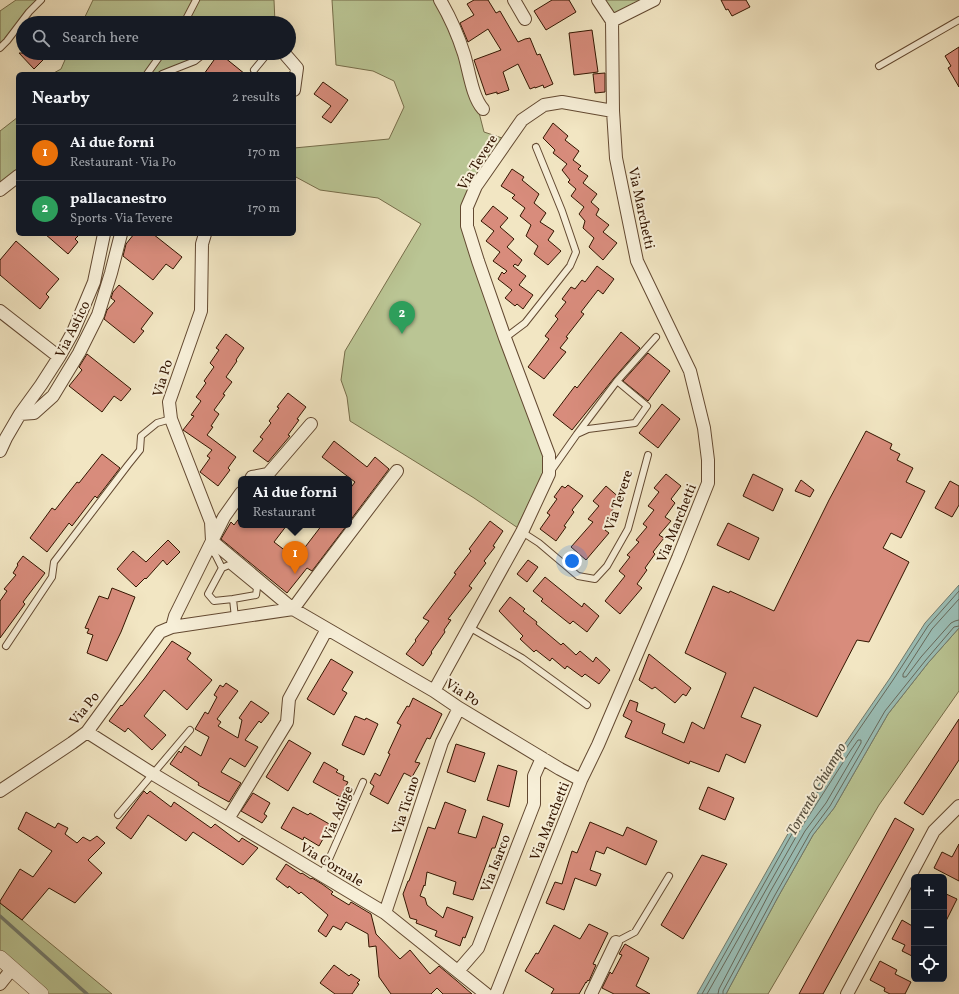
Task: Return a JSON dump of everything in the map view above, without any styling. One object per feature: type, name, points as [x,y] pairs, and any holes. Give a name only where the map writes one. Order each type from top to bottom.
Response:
[{"type":"street","points":[[440,0],[450,18],[464,54],[472,85],[480,106],[483,109]]},
{"type":"street","points":[[514,0],[525,19]]},
{"type":"street","points":[[598,0],[612,21],[654,0]]},
{"type":"street","name":"Via Marchetti","points":[[496,994],[581,780],[598,745],[678,558],[708,483],[708,460],[704,428],[690,371],[637,260],[616,158],[612,111],[612,21]]},
{"type":"street","points":[[290,60],[297,68],[296,75]]},
{"type":"street","name":"Via Tevere","points":[[434,691],[522,532],[549,474],[549,455],[505,338],[467,226],[467,207],[476,186],[522,120],[544,105],[562,102],[612,111]]},
{"type":"street","points":[[0,190],[16,178]]},
{"type":"street","points":[[0,451],[20,414],[41,385],[73,332],[94,282],[104,236]]},
{"type":"street","name":"Via Astico","points":[[20,414],[34,413],[53,396],[79,353],[98,315],[121,236]]},
{"type":"street","name":"Via Po","points":[[203,239],[201,311],[168,402],[171,419],[211,522],[210,545],[293,609],[434,691],[459,708],[581,780]]},
{"type":"street","points":[[0,311],[59,357]]},
{"type":"street","points":[[257,476],[268,474],[311,424]]},
{"type":"street","points":[[293,609],[396,471]]},
{"type":"street","points":[[172,627],[175,616],[224,516],[238,497]]},
{"type":"street","name":"Via Po","points":[[0,791],[87,732],[160,632],[172,627],[293,609]]},
{"type":"street","points":[[228,819],[287,722],[289,699],[327,629]]},
{"type":"street","name":"Via Ticino","points":[[385,913],[442,742],[459,708]]},
{"type":"street","name":"Via Cornale","points":[[87,732],[153,774],[385,913],[486,994]]},
{"type":"street","name":"Via Isarco","points":[[458,971],[478,948],[534,804],[534,776],[542,758]]},
{"type":"street","points":[[847,994],[934,831],[959,806]]},
{"type":"street","points":[[591,994],[616,942]]},
{"type":"street","points":[[0,958],[41,994]]},
{"type":"street","points":[[0,984],[12,968]]},
{"type":"lane","points":[[26,16],[41,0]]},
{"type":"lane","points":[[188,16],[196,0]]},
{"type":"lane","points":[[879,66],[959,20]]},
{"type":"lane","points":[[0,48],[16,29]]},
{"type":"lane","points":[[148,72],[157,60]]},
{"type":"lane","points":[[167,72],[196,60]]},
{"type":"lane","points":[[254,70],[262,60]]},
{"type":"lane","points":[[505,338],[525,323],[570,266],[576,252],[562,212],[536,148]]},
{"type":"lane","name":"Via Tevere","points":[[549,474],[617,381],[656,337]]},
{"type":"lane","points":[[577,434],[588,428],[635,423],[647,406],[617,381]]},
{"type":"lane","points":[[6,646],[52,577],[54,562],[140,450],[142,436],[157,423],[171,419]]},
{"type":"lane","name":"Via Tevere","points":[[522,532],[538,543],[578,576],[595,579],[607,566],[628,529],[648,455]]},
{"type":"lane","points":[[210,545],[222,568]]},
{"type":"lane","points":[[229,565],[257,588],[256,595],[233,599],[214,601],[208,594],[222,568],[229,565]]},
{"type":"lane","points":[[233,599],[235,618]]},
{"type":"lane","points":[[469,627],[522,658],[587,705]]},
{"type":"lane","points":[[118,815],[190,730]]},
{"type":"lane","name":"Via Adige","points":[[322,875],[363,782]]},
{"type":"lane","points":[[616,942],[635,932],[669,876]]},
{"type":"green space","points":[[16,0],[37,0],[23,16],[16,16],[16,24],[0,44],[0,11]]},
{"type":"green space","points":[[93,0],[274,0],[275,16],[85,16]]},
{"type":"green space","points":[[332,0],[435,0],[446,21],[475,97],[484,132],[508,140],[475,193],[470,221],[520,380],[553,455],[519,523],[518,528],[474,498],[350,421],[347,397],[341,380],[345,351],[421,224],[378,198],[320,190],[296,177],[296,148],[389,139],[404,107],[394,81],[373,71],[336,65]]},
{"type":"green space","points":[[595,0],[655,0],[609,24]]},
{"type":"green space","points":[[65,60],[189,60],[160,72],[56,72],[61,69]]},
{"type":"green space","points":[[16,119],[16,174],[0,186],[0,131]]},
{"type":"green space","points":[[959,628],[959,691],[879,805],[768,994],[726,994],[813,835],[834,808],[888,714],[928,663]]},
{"type":"green space","points":[[0,903],[112,994],[39,994],[0,958]]},
{"type":"water","name":"Torrente Chiampo","points":[[959,585],[959,628],[928,663],[888,714],[834,808],[813,835],[726,994],[697,994],[794,823],[925,623]]},
{"type":"building","points":[[474,0],[488,0],[496,13],[500,11],[518,42],[530,38],[537,55],[540,54],[553,84],[544,88],[543,85],[530,89],[518,64],[503,72],[509,90],[497,94],[497,92],[486,95],[474,60],[501,50],[488,29],[468,42],[460,23],[474,15],[467,4]]},
{"type":"building","points":[[552,0],[569,0],[576,12],[546,30],[534,11]]},
{"type":"building","points":[[721,0],[746,0],[750,7],[732,16],[728,9],[726,10]]},
{"type":"building","points":[[592,30],[598,72],[574,75],[569,33]]},
{"type":"building","points":[[959,47],[959,87],[948,68],[951,66],[945,56]]},
{"type":"building","points":[[26,60],[43,60],[34,69]]},
{"type":"building","points":[[214,60],[228,60],[243,72],[205,72]]},
{"type":"building","points":[[605,73],[605,92],[595,93],[593,74]]},
{"type":"building","points":[[323,82],[348,100],[331,123],[322,117],[331,106],[314,94]]},
{"type":"building","points":[[553,123],[568,136],[565,140],[579,151],[573,160],[581,166],[578,169],[588,176],[583,183],[597,194],[591,202],[599,209],[596,215],[609,225],[603,232],[617,243],[603,260],[589,247],[594,238],[583,228],[585,221],[579,214],[584,207],[571,196],[576,189],[568,182],[570,180],[562,170],[567,164],[553,153],[555,150],[543,138]]},
{"type":"building","points":[[512,169],[524,177],[522,180],[539,194],[534,203],[546,213],[540,222],[554,231],[548,240],[561,251],[548,265],[534,254],[538,246],[526,236],[531,225],[520,216],[525,208],[512,198],[515,195],[501,186]]},
{"type":"building","points":[[493,206],[508,218],[500,227],[514,239],[507,247],[522,260],[518,266],[515,264],[513,266],[526,276],[519,285],[533,295],[523,309],[517,304],[515,306],[505,298],[512,290],[498,279],[502,272],[504,274],[507,271],[493,261],[500,252],[486,241],[494,231],[481,221]]},
{"type":"building","points":[[47,236],[78,236],[75,239],[78,242],[68,254]]},
{"type":"building","points":[[132,236],[156,236],[182,257],[173,269],[166,264],[153,280],[123,256],[126,244]]},
{"type":"building","points":[[16,241],[59,279],[46,294],[49,297],[40,309],[0,275],[0,260]]},
{"type":"building","points":[[597,266],[614,279],[603,294],[598,290],[581,312],[584,314],[566,337],[568,338],[560,348],[566,352],[544,379],[528,367],[549,339],[545,336],[558,319],[555,316],[566,302],[562,299],[571,287],[575,289],[582,280],[585,282]]},
{"type":"building","points":[[119,285],[153,313],[141,329],[144,331],[134,343],[104,319],[107,310],[115,301],[111,298],[113,292]]},
{"type":"building","points":[[621,332],[640,348],[572,430],[553,415],[575,386],[577,388]]},
{"type":"building","points":[[226,334],[244,348],[226,377],[232,382],[214,410],[219,414],[211,426],[213,427],[207,435],[236,457],[228,468],[230,470],[218,486],[200,472],[210,458],[207,456],[212,450],[183,430],[194,416],[191,415],[201,401],[196,397],[206,383],[204,381],[214,367],[210,363],[219,350],[216,348]]},
{"type":"building","points":[[648,353],[670,371],[648,401],[623,381]]},
{"type":"building","points":[[87,354],[131,389],[121,401],[114,396],[102,412],[69,386],[82,370],[79,367]]},
{"type":"building","points":[[288,393],[306,407],[288,435],[290,436],[268,462],[253,451],[263,439],[260,437],[271,423],[269,421],[279,408],[277,407]]},
{"type":"building","points":[[662,404],[680,419],[658,448],[639,433]]},
{"type":"building","points":[[866,431],[892,444],[890,449],[900,454],[897,460],[913,468],[906,482],[925,491],[901,538],[891,533],[883,548],[909,562],[869,642],[857,640],[817,717],[754,687],[741,717],[761,725],[745,763],[726,754],[719,772],[690,761],[689,764],[625,737],[632,721],[623,716],[630,700],[638,703],[636,711],[665,724],[662,733],[684,743],[692,722],[704,729],[726,673],[685,653],[713,586],[729,593],[730,591],[774,611],[829,500]]},
{"type":"building","points":[[334,441],[367,467],[375,457],[389,469],[352,518],[352,486],[355,482],[352,480],[352,476],[347,476],[322,457]]},
{"type":"building","points":[[102,454],[120,468],[97,498],[95,496],[72,526],[69,523],[47,552],[30,538],[52,508],[55,510]]},
{"type":"building","points":[[666,474],[681,486],[671,499],[675,503],[665,517],[671,521],[659,535],[664,538],[653,552],[655,554],[645,568],[647,570],[637,584],[642,588],[620,614],[605,601],[625,576],[619,571],[630,557],[627,555],[639,542],[636,540],[647,527],[643,524],[654,510],[648,506],[659,492],[654,488]]},
{"type":"building","points":[[753,474],[783,489],[773,511],[743,496]]},
{"type":"building","points":[[801,480],[814,490],[810,497],[795,491]]},
{"type":"building","points":[[950,481],[959,486],[959,505],[952,517],[935,508]]},
{"type":"building","points":[[568,485],[583,496],[572,510],[574,512],[556,541],[540,529],[550,515],[547,513],[557,499],[554,497],[562,486],[565,488]]},
{"type":"building","points":[[606,486],[621,499],[611,512],[616,516],[605,530],[609,533],[586,560],[571,547],[593,522],[588,519],[599,506],[593,501]]},
{"type":"building","points":[[238,520],[238,528],[285,528],[274,542],[296,559],[320,528],[345,528],[312,571],[307,568],[287,593],[221,539],[231,522],[234,525]]},
{"type":"building","points":[[490,521],[503,531],[493,546],[495,547],[484,561],[486,563],[469,586],[472,588],[448,619],[451,620],[444,630],[445,632],[423,666],[406,654],[429,621],[423,618],[456,574],[454,573],[471,551],[469,549]]},
{"type":"building","points":[[728,523],[759,538],[749,560],[717,545]]},
{"type":"building","points":[[168,540],[180,552],[167,565],[163,560],[146,579],[145,578],[136,587],[117,569],[133,551],[146,562]]},
{"type":"building","points":[[23,556],[45,573],[23,602],[25,604],[0,638],[0,601],[7,591],[4,589],[16,575],[13,573]]},
{"type":"building","points":[[528,560],[538,567],[527,582],[517,574]]},
{"type":"building","points":[[545,577],[582,607],[584,603],[599,616],[587,632],[573,621],[570,624],[541,601],[543,599],[533,591]]},
{"type":"building","points":[[112,588],[135,597],[121,632],[107,661],[87,653],[93,635],[87,633],[89,629],[85,628],[99,596],[108,599]]},
{"type":"building","points":[[510,597],[525,609],[523,611],[537,622],[536,624],[561,645],[563,643],[576,655],[580,651],[593,662],[596,657],[610,670],[599,684],[585,674],[582,677],[567,666],[565,669],[552,658],[550,661],[536,650],[534,652],[520,639],[523,636],[499,611]]},
{"type":"building","points":[[172,641],[191,653],[187,659],[212,680],[187,710],[164,690],[144,716],[166,735],[152,750],[128,728],[125,732],[109,721],[144,679]]},
{"type":"building","points":[[649,654],[691,688],[686,696],[683,694],[675,703],[655,687],[652,689],[639,680]]},
{"type":"building","points":[[331,659],[353,672],[342,690],[347,693],[334,715],[307,699]]},
{"type":"building","points":[[226,683],[238,691],[217,719],[221,722],[218,726],[238,738],[242,720],[239,718],[251,701],[269,713],[261,723],[259,721],[245,740],[258,747],[245,767],[230,758],[221,772],[241,783],[229,802],[198,785],[199,783],[170,764],[179,751],[181,753],[185,746],[201,756],[209,737],[195,729],[205,712],[208,714],[217,697],[214,695],[220,685],[223,687]]},
{"type":"building","points":[[413,698],[442,714],[430,739],[427,738],[415,762],[420,763],[412,777],[404,773],[388,804],[370,794],[374,786],[370,783],[375,773],[380,776],[390,754],[388,753],[401,725],[397,723],[407,706],[409,707]]},
{"type":"building","points":[[355,716],[365,720],[366,718],[378,724],[364,755],[342,745]]},
{"type":"building","points":[[959,719],[959,760],[923,815],[904,803]]},
{"type":"building","points":[[289,740],[311,753],[288,791],[266,777]]},
{"type":"building","points":[[456,744],[485,753],[475,782],[447,772]]},
{"type":"building","points":[[324,762],[338,770],[336,772],[344,776],[343,780],[348,782],[340,797],[313,782]]},
{"type":"building","points":[[498,765],[517,771],[509,807],[487,800]]},
{"type":"building","points":[[708,787],[734,798],[725,820],[699,809]]},
{"type":"building","points":[[144,791],[147,794],[150,791],[171,807],[174,802],[211,828],[215,824],[239,842],[242,838],[258,848],[243,865],[193,832],[186,841],[148,815],[131,839],[116,828]]},
{"type":"building","points":[[253,793],[270,803],[264,814],[267,816],[262,823],[241,811]]},
{"type":"building","points":[[445,802],[466,810],[458,833],[476,838],[483,816],[503,824],[495,848],[492,848],[473,900],[453,894],[456,882],[427,872],[425,886],[424,885],[420,896],[425,898],[427,905],[443,918],[447,907],[473,917],[465,938],[463,937],[460,946],[435,936],[437,931],[416,923],[417,920],[410,918],[403,894],[428,827],[435,829]]},
{"type":"building","points":[[293,807],[308,815],[310,813],[331,825],[319,846],[304,837],[303,840],[281,828]]},
{"type":"building","points":[[26,812],[55,828],[58,823],[68,828],[65,834],[77,843],[83,837],[90,841],[97,836],[105,843],[88,860],[102,873],[75,903],[49,888],[22,920],[0,903],[0,901],[20,869],[33,877],[52,851],[18,829]]},
{"type":"building","points":[[895,818],[914,829],[823,994],[799,994]]},
{"type":"building","points":[[590,822],[623,836],[627,827],[657,841],[646,865],[607,847],[604,854],[596,851],[590,870],[601,874],[596,886],[575,878],[564,910],[546,903],[555,882],[562,884],[572,851],[577,853]]},
{"type":"building","points":[[959,844],[959,881],[934,868],[942,852],[952,857]]},
{"type":"building","points":[[702,855],[727,864],[683,939],[661,925]]},
{"type":"building","points":[[286,864],[301,874],[302,873],[322,884],[333,892],[331,894],[349,905],[351,902],[371,914],[376,934],[400,959],[410,950],[430,974],[439,966],[472,994],[443,994],[437,988],[431,994],[391,994],[379,977],[376,946],[369,947],[368,934],[346,922],[341,930],[333,926],[326,937],[318,931],[328,915],[301,892],[299,894],[289,886],[288,888],[276,879]]},
{"type":"building","points":[[947,894],[957,899],[947,919]]},
{"type":"building","points":[[902,920],[911,925],[911,956],[902,951],[905,945],[892,939]]},
{"type":"building","points":[[589,924],[608,933],[593,964],[596,965],[589,981],[588,980],[586,982],[579,994],[551,994],[554,989],[525,971],[536,953],[538,954],[554,925],[580,939]]},
{"type":"building","points":[[625,944],[649,958],[636,986],[650,994],[614,994],[602,988],[610,972],[612,974],[622,955],[619,954]]},
{"type":"building","points":[[880,961],[897,970],[895,974],[911,982],[905,994],[890,994],[884,991],[885,988],[870,980]]},
{"type":"building","points":[[334,965],[349,976],[351,974],[360,980],[352,994],[335,994],[320,983]]},
{"type":"waterway","points":[[0,916],[87,994]]},
{"type":"place","name":"pallacanestro","points":[[402,334]]},
{"type":"place","name":"Ai due forni","points":[[295,574]]}]
